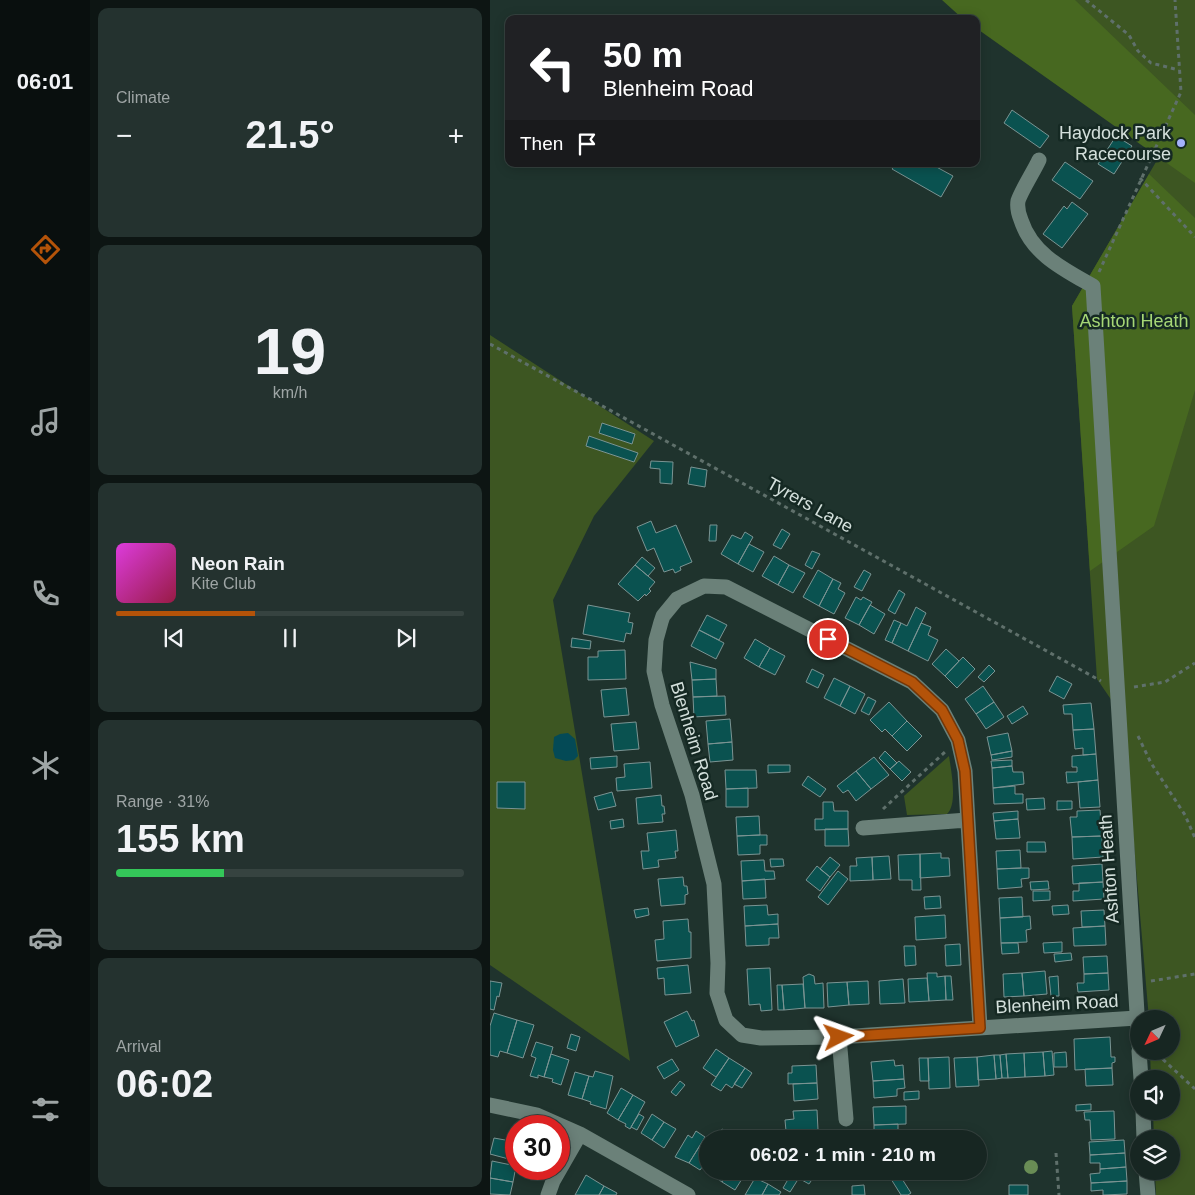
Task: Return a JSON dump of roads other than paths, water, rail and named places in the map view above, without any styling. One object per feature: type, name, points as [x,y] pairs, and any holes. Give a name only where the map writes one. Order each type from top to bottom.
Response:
[{"type":"street","name":"Ashton Heath","points":[[1039,160],[1018,202],[1024,228],[1033,243],[1045,257],[1093,286],[1137,1010]]},
{"type":"street","name":"Blenheim Road","points":[[980,1028],[965,771],[958,740],[942,710],[912,682],[726,587],[704,586],[677,598],[663,616],[656,640],[654,671],[662,705],[692,795],[714,884],[718,963],[717,993],[726,1020],[742,1035],[761,1038],[839,1037],[1130,1018]]},
{"type":"street","points":[[863,828],[967,820]]},
{"type":"street","points":[[839,1037],[846,1119]]},
{"type":"street","points":[[490,1105],[537,1115],[580,1134],[688,1195]]},
{"type":"street","points":[[548,1195],[553,1181],[580,1134]]},
{"type":"street","points":[[1147,1180],[1148,1195]]},
{"type":"water","points":[[568,733],[575,739],[578,756],[574,760],[566,761],[555,758],[553,750],[554,737]]},
{"type":"place","name":"Haydock Park Racecourse","points":[[1181,143]]}]
